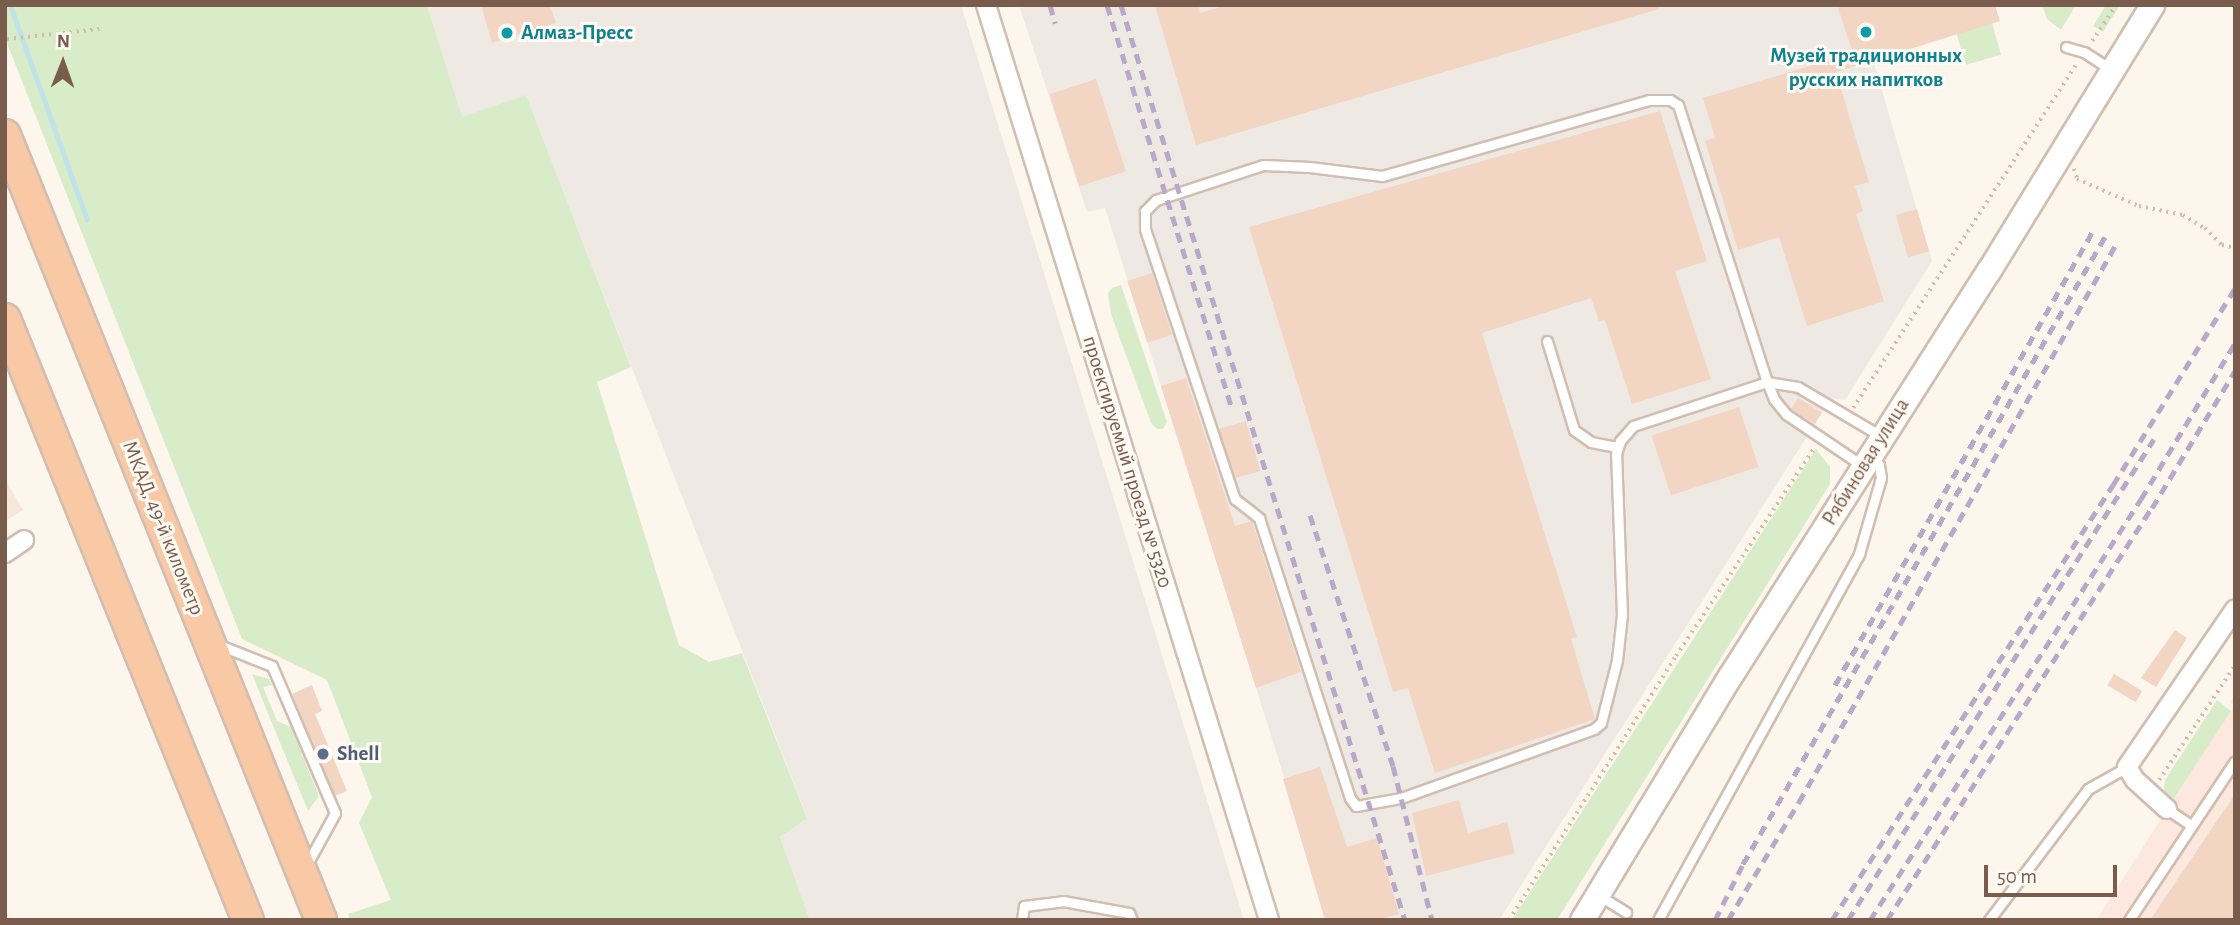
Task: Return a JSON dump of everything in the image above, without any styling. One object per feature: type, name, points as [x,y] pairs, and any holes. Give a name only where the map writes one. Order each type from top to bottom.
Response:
[{"type":"highway","name":"МКАД, 49-й километр","points":[[5,135],[321,920]]},
{"type":"highway","points":[[5,319],[248,920]]},
{"type":"street","name":"проектируемый проезд № 5320","points":[[986,5],[1269,920]]},
{"type":"street","name":"Рябиновая улица","points":[[1583,920],[1730,676],[2011,236],[2152,5]]},
{"type":"street","points":[[5,553],[24,540]]},
{"type":"street","points":[[2166,809],[2126,768],[2235,610]]},
{"type":"lane","points":[[2066,47],[2084,52],[2112,69]]},
{"type":"lane","points":[[1658,920],[1859,554],[1881,478],[1879,465],[1872,452],[1848,416],[1798,387],[1767,382],[1644,420],[1625,433],[1617,447],[1622,615],[1617,660],[1601,723],[1594,729],[1401,798],[1356,806],[1350,798],[1259,518],[1235,499],[1145,229],[1145,211],[1156,200],[1263,165],[1310,167],[1382,176],[1649,100],[1670,100],[1678,106],[1767,382],[1779,406],[1825,442],[1872,452]]},
{"type":"lane","points":[[1547,341],[1574,430],[1591,442],[1617,447]]},
{"type":"lane","points":[[209,641],[272,666],[335,813],[302,873]]},
{"type":"lane","points":[[2129,920],[2235,761]]},
{"type":"lane","points":[[1989,920],[2088,789],[2126,768]]},
{"type":"lane","points":[[2166,809],[2191,825]]},
{"type":"lane","points":[[1598,895],[1626,912]]},
{"type":"lane","points":[[1022,920],[1024,906],[1063,901],[1129,913],[1132,920]]},
{"type":"path","points":[[1848,416],[2116,5]]},
{"type":"path","points":[[6,37],[99,29]]},
{"type":"path","points":[[2078,180],[2139,206],[2183,215],[2205,228],[2222,245],[2235,248]]},
{"type":"path","points":[[1509,920],[1676,656],[1813,449],[1825,442]]},
{"type":"path","points":[[2150,793],[2235,665]]},
{"type":"shaded area","points":[[427,5],[961,5],[1244,920],[810,920],[780,837],[807,817],[526,96],[462,118]]},
{"type":"shaded area","points":[[1019,5],[1995,5],[1873,60],[1932,261],[1845,400],[1835,399],[1822,413],[1499,920],[1325,920],[1308,853],[1105,208],[1087,212]]},
{"type":"shaded area","points":[[5,479],[23,510],[5,521]]},
{"type":"shaded area","points":[[2235,695],[2235,920],[2096,920],[2234,706],[2230,702]]},
{"type":"green space","points":[[5,5],[427,5],[462,117],[526,95],[631,367],[597,382],[679,645],[709,662],[742,653],[807,818],[780,837],[810,920],[350,920],[348,914],[391,900],[359,823],[372,797],[327,680],[242,639],[5,38]]},
{"type":"green space","points":[[2042,5],[2076,5],[2061,30],[2047,19]]},
{"type":"green space","points":[[2106,5],[2120,5],[2103,32],[2093,26]]},
{"type":"green space","points":[[1992,23],[2001,55],[1966,65],[1956,33]]},
{"type":"green space","points":[[1121,285],[1167,422],[1163,429],[1157,429],[1151,423],[1111,314],[1108,293],[1112,288]]},
{"type":"green space","points":[[1816,449],[1830,467],[1830,484],[1557,920],[1512,920]]},
{"type":"green space","points":[[252,674],[269,679],[272,685],[263,687],[277,721],[291,727],[319,796],[308,811]]},
{"type":"green space","points":[[2217,700],[2231,711],[2173,800],[2164,791],[2165,780]]},
{"type":"building","name":"Алмаз-Пресс","points":[[481,5],[550,5],[556,23],[492,43]]},
{"type":"building","points":[[1155,5],[1199,5],[1200,13],[1227,5],[1658,5],[1659,9],[1196,145]]},
{"type":"building","points":[[1846,5],[1995,5],[2000,21],[1836,72],[1869,182],[1855,186],[1863,211],[1856,214],[1884,301],[1807,326],[1779,237],[1738,250],[1705,141],[1715,138],[1703,98],[1853,53],[1838,8]]},
{"type":"building","points":[[1096,79],[1126,171],[1079,186],[1049,94]]},
{"type":"building","points":[[1660,111],[1707,261],[1675,271],[1711,379],[1632,404],[1605,320],[1599,321],[1591,298],[1482,333],[1577,637],[1571,639],[1595,719],[1435,773],[1408,688],[1393,692],[1249,227]]},
{"type":"building","points":[[1917,209],[1929,251],[1908,257],[1896,215]]},
{"type":"building","points":[[1152,273],[1172,335],[1147,343],[1127,281]]},
{"type":"building","points":[[1186,378],[1235,526],[1252,521],[1301,672],[1256,688],[1161,386]]},
{"type":"building","points":[[1798,398],[1822,413],[1815,424],[1791,409]]},
{"type":"building","points":[[1739,407],[1758,467],[1671,495],[1652,435]]},
{"type":"building","points":[[1246,421],[1260,471],[1233,479],[1219,429]]},
{"type":"building","points":[[2175,630],[2187,638],[2156,687],[2141,678]]},
{"type":"building","points":[[2114,674],[2142,691],[2136,702],[2107,685]]},
{"type":"building","points":[[312,685],[322,711],[315,714],[347,791],[335,796],[292,694]]},
{"type":"building","points":[[1320,767],[1347,847],[1377,838],[1399,914],[1376,920],[1325,920],[1283,779]]},
{"type":"building","points":[[2235,794],[2235,920],[2150,920]]},
{"type":"building","points":[[1459,800],[1468,833],[1507,822],[1515,853],[1426,876],[1412,813]]},
{"type":"waterway","points":[[10,5],[87,220]]},
{"type":"railway","points":[[1050,5],[1055,23]]},
{"type":"railway","points":[[1107,5],[1231,405]]},
{"type":"railway","points":[[1121,5],[1405,920]]},
{"type":"railway","points":[[1835,685],[2094,229]]},
{"type":"railway","points":[[1715,920],[1743,864],[2106,235]]},
{"type":"railway","points":[[1728,920],[1799,802],[2118,241]]},
{"type":"railway","points":[[1832,920],[2113,485],[2235,288]]},
{"type":"railway","points":[[1870,920],[2141,499],[2235,343]]},
{"type":"railway","points":[[1887,920],[2152,508],[2235,371]]},
{"type":"railway","points":[[1848,920],[2154,439]]},
{"type":"railway","points":[[1310,515],[1393,766],[1432,920]]},
{"type":"place","name":"Музей традиционных русских напитков","points":[[1866,32]]},
{"type":"place","name":"Алмаз-Пресс","points":[[507,33]]},
{"type":"place","name":"Shell","points":[[323,754]]}]
